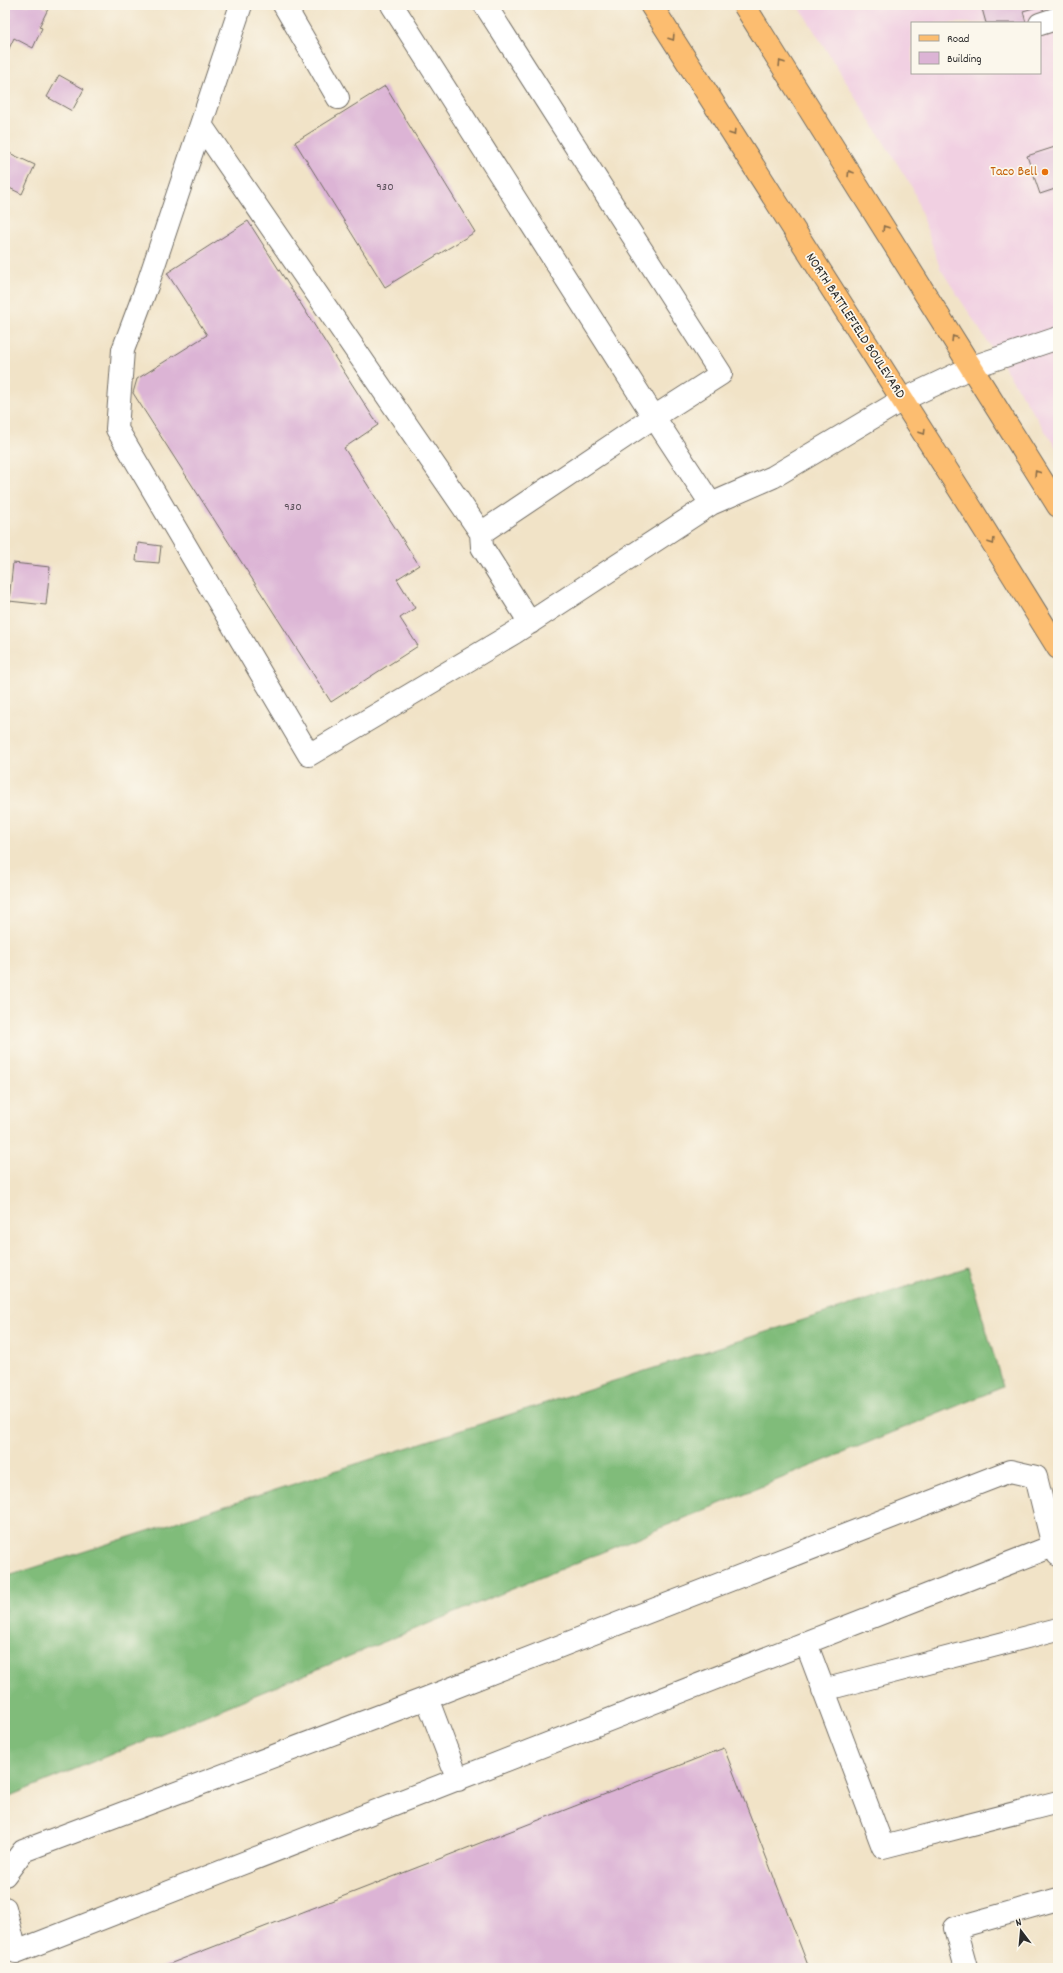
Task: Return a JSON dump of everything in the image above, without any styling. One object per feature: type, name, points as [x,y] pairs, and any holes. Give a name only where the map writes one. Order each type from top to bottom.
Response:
[{"type":"main road","name":"NORTH BATTLEFIELD BOULEVARD","points":[[650,5],[1058,648]]},
{"type":"main road","points":[[744,5],[1058,506]]},
{"type":"lane","points":[[240,5],[147,286],[123,350],[117,429],[309,755],[530,622],[711,504],[773,477],[902,400],[972,367],[1058,338]]},
{"type":"lane","points":[[284,5],[338,98]]},
{"type":"lane","points":[[392,5],[711,504]]},
{"type":"lane","points":[[481,533],[721,374],[485,5]]},
{"type":"lane","points":[[1041,24],[1058,18]]},
{"type":"lane","points":[[201,125],[481,533],[482,547],[530,622]]},
{"type":"lane","points":[[5,1875],[23,1851],[427,1698],[1010,1471],[1036,1477],[1056,1550],[806,1643],[458,1780],[12,1960],[5,1908]]},
{"type":"lane","points":[[823,1690],[1058,1629]]},
{"type":"lane","points":[[806,1643],[883,1847],[1058,1802]]},
{"type":"lane","points":[[427,1698],[458,1780]]},
{"type":"lane","points":[[966,1968],[955,1928],[1058,1899]]},
{"type":"shaded area","points":[[798,5],[1058,5],[1058,451],[940,268],[913,189]]},
{"type":"green space","points":[[968,1267],[1003,1387],[5,1798],[5,1577]]},
{"type":"building","points":[[5,5],[41,5],[48,9],[39,27],[42,28],[33,48],[14,38],[5,57]]},
{"type":"building","points":[[981,5],[1044,5],[1023,11],[1026,22],[986,22]]},
{"type":"building","points":[[59,75],[84,89],[72,111],[47,97]]},
{"type":"building","points":[[385,86],[475,232],[385,287],[295,142]]},
{"type":"building","name":"Taco Bell","points":[[1058,146],[1058,188],[1040,194],[1027,156]]},
{"type":"building","points":[[5,151],[35,165],[22,194],[5,186]]},
{"type":"building","points":[[248,221],[378,425],[344,448],[419,565],[397,579],[415,608],[400,618],[418,646],[331,702],[133,393],[137,379],[207,335],[167,273]]},
{"type":"building","points":[[138,543],[161,546],[159,563],[136,561]]},
{"type":"building","points":[[13,563],[50,567],[46,605],[9,601]]},
{"type":"building","points":[[724,1748],[809,1968],[159,1968]]},
{"type":"place","name":"Taco Bell","points":[[1045,172]]}]
